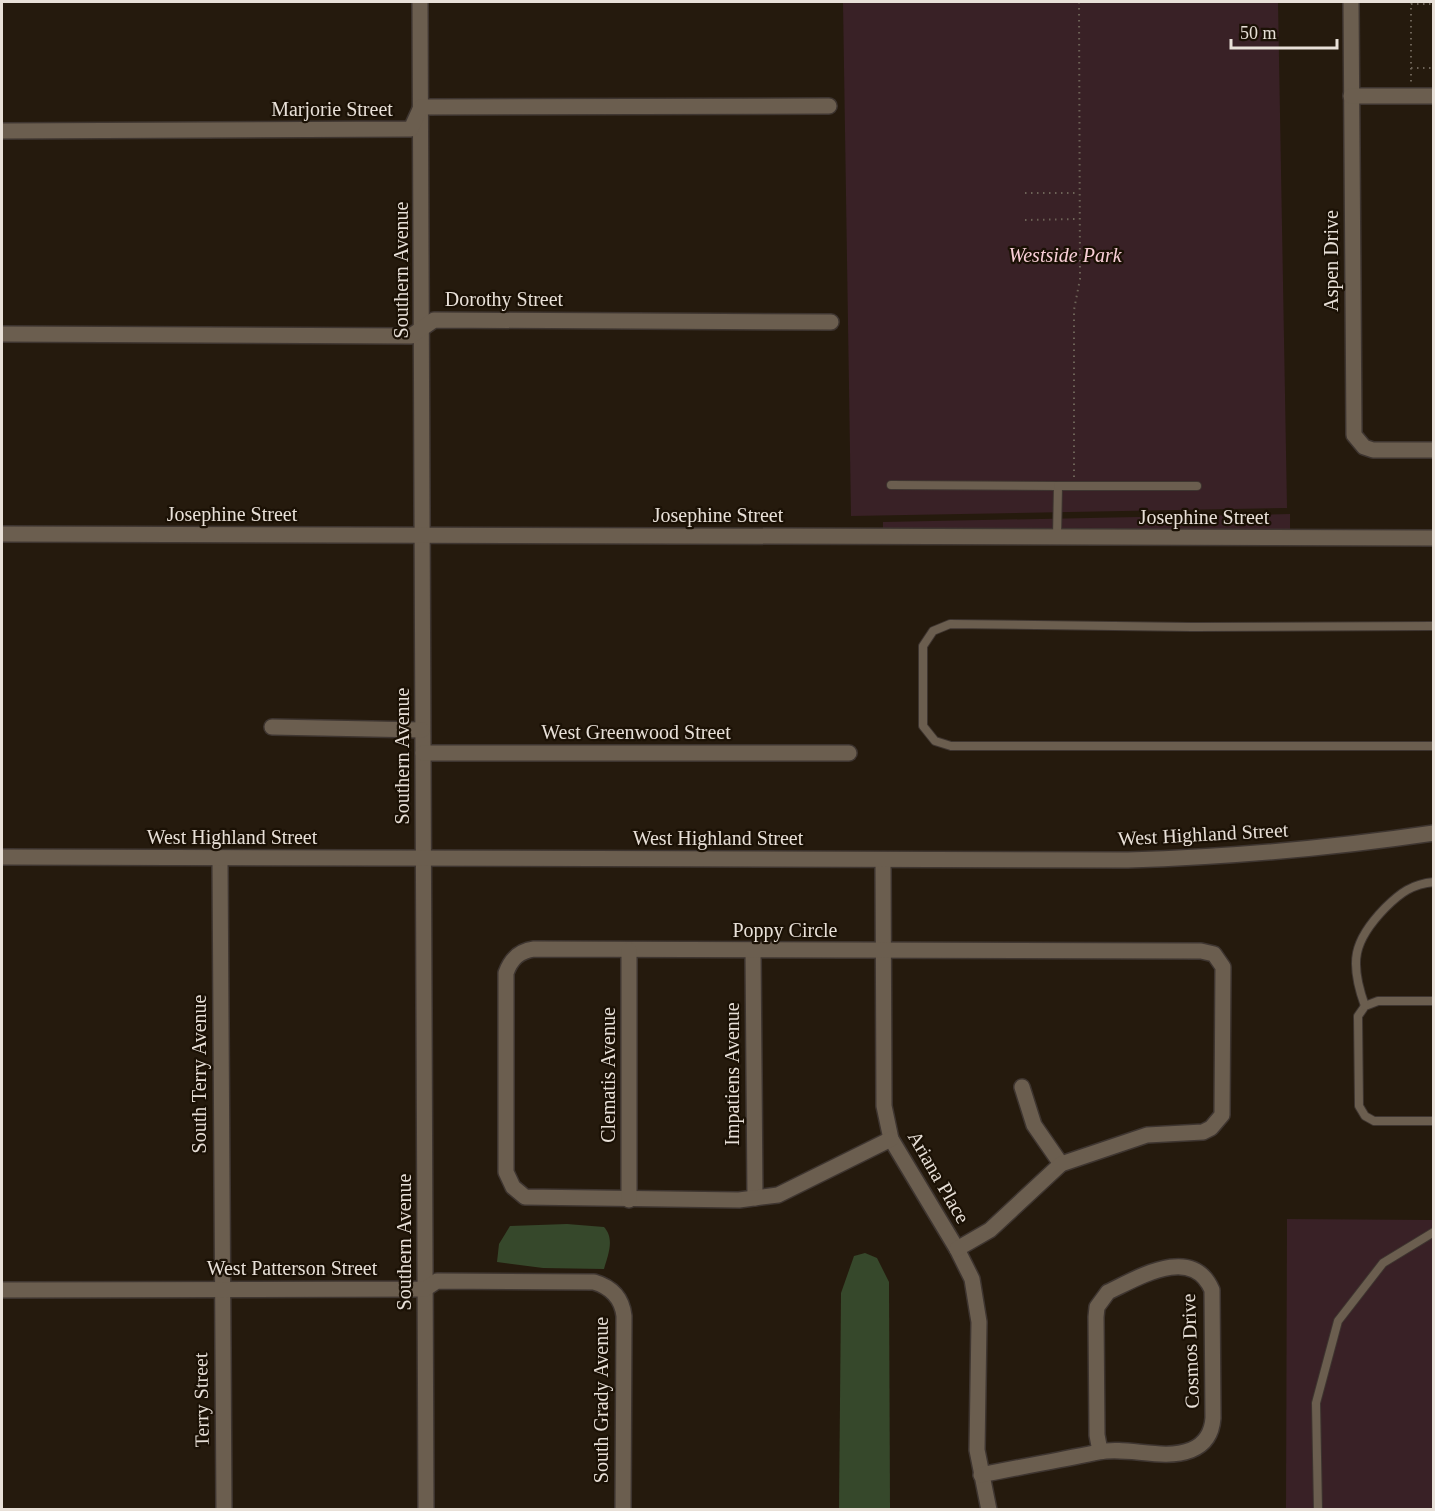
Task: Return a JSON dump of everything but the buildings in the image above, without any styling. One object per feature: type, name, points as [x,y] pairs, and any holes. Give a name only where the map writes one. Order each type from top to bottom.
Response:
[{"type":"street","name":"Southern Avenue","points":[[420,2],[426,1509]]},
{"type":"street","name":"Aspen Drive","points":[[1351,2],[1354,435],[1364,447],[1373,450],[1434,450]]},
{"type":"street","points":[[1352,96],[1434,96]]},
{"type":"street","name":"Marjorie Street","points":[[2,131],[411,129],[421,107],[829,106]]},
{"type":"street","name":"Dorothy Street","points":[[2,334],[411,336],[434,320],[831,322]]},
{"type":"street","name":"Josephine Street","points":[[2,534],[1434,538]]},
{"type":"street","points":[[272,727],[423,730]]},
{"type":"street","name":"West Greenwood Street","points":[[423,753],[849,753]]},
{"type":"street","name":"West Highland Street","points":[[2,857],[883,860],[1217,858],[1330,848],[1434,833]]},
{"type":"street","name":"South Terry Avenue","points":[[220,859],[221,1289]]},
{"type":"street","name":"Ariana Place","points":[[883,860],[884,1094],[891,1139],[957,1249],[972,1279],[979,1322],[977,1450],[989,1509]]},
{"type":"street","name":"Clematis Avenue","points":[[629,1200],[630,950]]},
{"type":"street","name":"Impatiens Avenue","points":[[753,950],[755,1198]]},
{"type":"street","name":"Poppy Circle","points":[[891,1139],[787,1192],[755,1198],[629,1200],[525,1197],[513,1188],[506,1172],[506,973],[509,964],[524,951],[1201,951],[1214,954],[1223,967],[1222,1115],[1217,1121],[1203,1132],[1147,1135],[1061,1164],[990,1230],[957,1249]]},
{"type":"street","points":[[1022,1087],[1034,1125],[1061,1164]]},
{"type":"street","name":"Cosmos Drive","points":[[981,1475],[1100,1451],[1171,1453],[1190,1450],[1208,1437],[1213,1418],[1212,1290],[1203,1274],[1181,1266],[1156,1269],[1108,1292],[1097,1307],[1097,1435],[1100,1451]]},
{"type":"street","name":"West Patterson Street","points":[[2,1290],[425,1288],[437,1281],[594,1282],[604,1285],[613,1292]]},
{"type":"street","name":"Terry Street","points":[[221,1289],[224,1509]]},
{"type":"street","name":"South Grady Avenue","points":[[613,1292],[619,1299],[624,1316],[623,1509]]},
{"type":"lane","points":[[891,485],[1197,486]]},
{"type":"lane","points":[[1058,486],[1058,537]]},
{"type":"lane","points":[[1434,626],[1192,627],[950,624],[933,631],[923,646],[923,726],[935,741],[951,746],[1434,746]]},
{"type":"lane","points":[[1365,1006],[1358,988],[1356,955],[1366,928],[1406,889],[1434,882]]},
{"type":"lane","points":[[1434,1001],[1378,1001],[1365,1006],[1358,1016],[1359,1106],[1365,1116],[1374,1121],[1434,1121]]},
{"type":"lane","points":[[1318,1509],[1316,1403],[1338,1321],[1383,1263],[1434,1232]]},
{"type":"path","points":[[1074,486],[1074,310],[1080,279],[1079,2]]},
{"type":"path","points":[[1411,96],[1411,3],[1434,4]]},
{"type":"path","points":[[1411,68],[1434,68]]},
{"type":"path","points":[[1025,193],[1079,193]]},
{"type":"path","points":[[1026,220],[1079,219]]},
{"type":"green space","name":"Westside Park","points":[[843,2],[1278,2],[1287,508],[851,516]]},
{"type":"green space","points":[[1290,514],[1290,530],[883,529],[883,522]]},
{"type":"green space","points":[[1287,1219],[1433,1220],[1433,1509],[1286,1510]]},
{"type":"shaded area","points":[[567,1224],[604,1227],[610,1242],[604,1269],[543,1268],[497,1262],[499,1244],[510,1226]]},
{"type":"shaded area","points":[[865,1253],[877,1258],[889,1282],[890,1509],[839,1509],[841,1293],[854,1256]]}]
